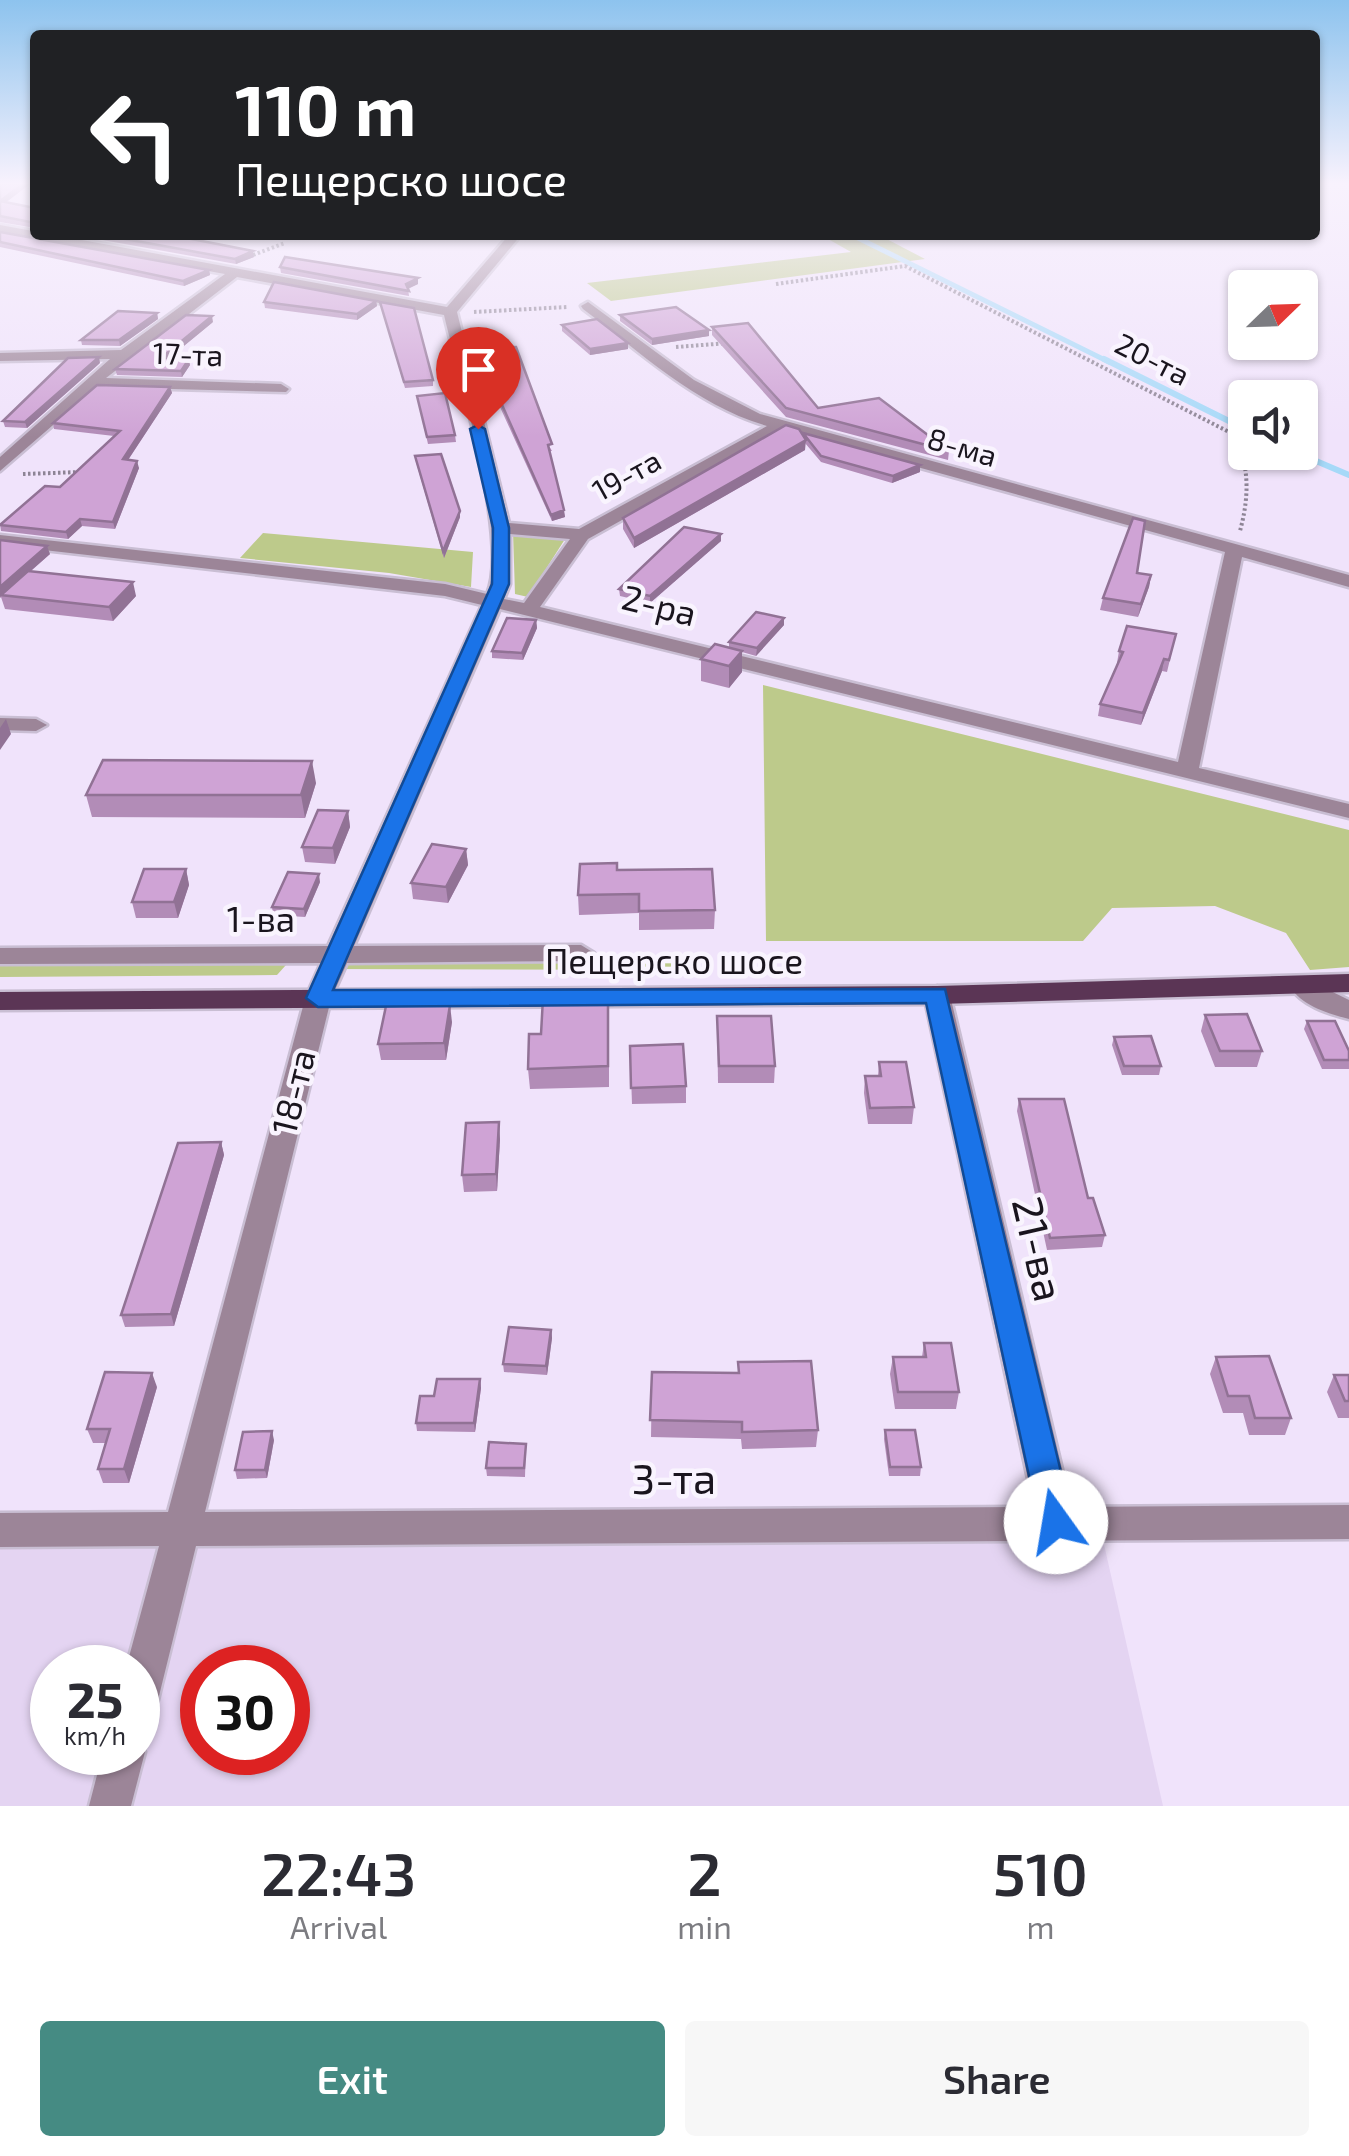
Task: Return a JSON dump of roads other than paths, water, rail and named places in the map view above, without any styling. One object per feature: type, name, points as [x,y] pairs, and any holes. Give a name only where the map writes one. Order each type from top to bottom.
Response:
[{"type":"main road","name":"Пещерско шосе","points":[[0,1001],[936,995],[1349,983]]},
{"type":"street","points":[[197,268],[450,312],[487,268]]},
{"type":"street","name":"17-та","points":[[3,470],[124,354],[232,275]]},
{"type":"street","name":"8-ма","points":[[588,306],[714,399],[778,426],[1349,580]]},
{"type":"street","name":"18-та","points":[[152,1645],[318,998],[495,600],[503,564],[501,528],[450,312]]},
{"type":"street","points":[[0,357],[124,354]]},
{"type":"street","name":"17-та","points":[[94,382],[281,388]]},
{"type":"street","name":"19-та","points":[[530,608],[582,535],[778,426]]},
{"type":"street","points":[[501,528],[582,535]]},
{"type":"street","name":"2-ра","points":[[0,540],[396,583],[495,600],[1349,811]]},
{"type":"street","points":[[1188,772],[1234,552]]},
{"type":"street","points":[[0,724],[36,725]]},
{"type":"street","name":"1-ва","points":[[0,956],[582,952]]},
{"type":"street","points":[[1302,986],[1320,1000],[1349,1010]]},
{"type":"street","name":"21-ва","points":[[936,995],[1056,1522]]},
{"type":"street","name":"3-та","points":[[0,1530],[1349,1522]]},
{"type":"street","points":[[110,1806],[118,1775]]},
{"type":"waterway","points":[[919,268],[1109,362]]},
{"type":"waterway","points":[[1104,359],[1228,421]]},
{"type":"waterway","points":[[1318,462],[1349,475]]}]
